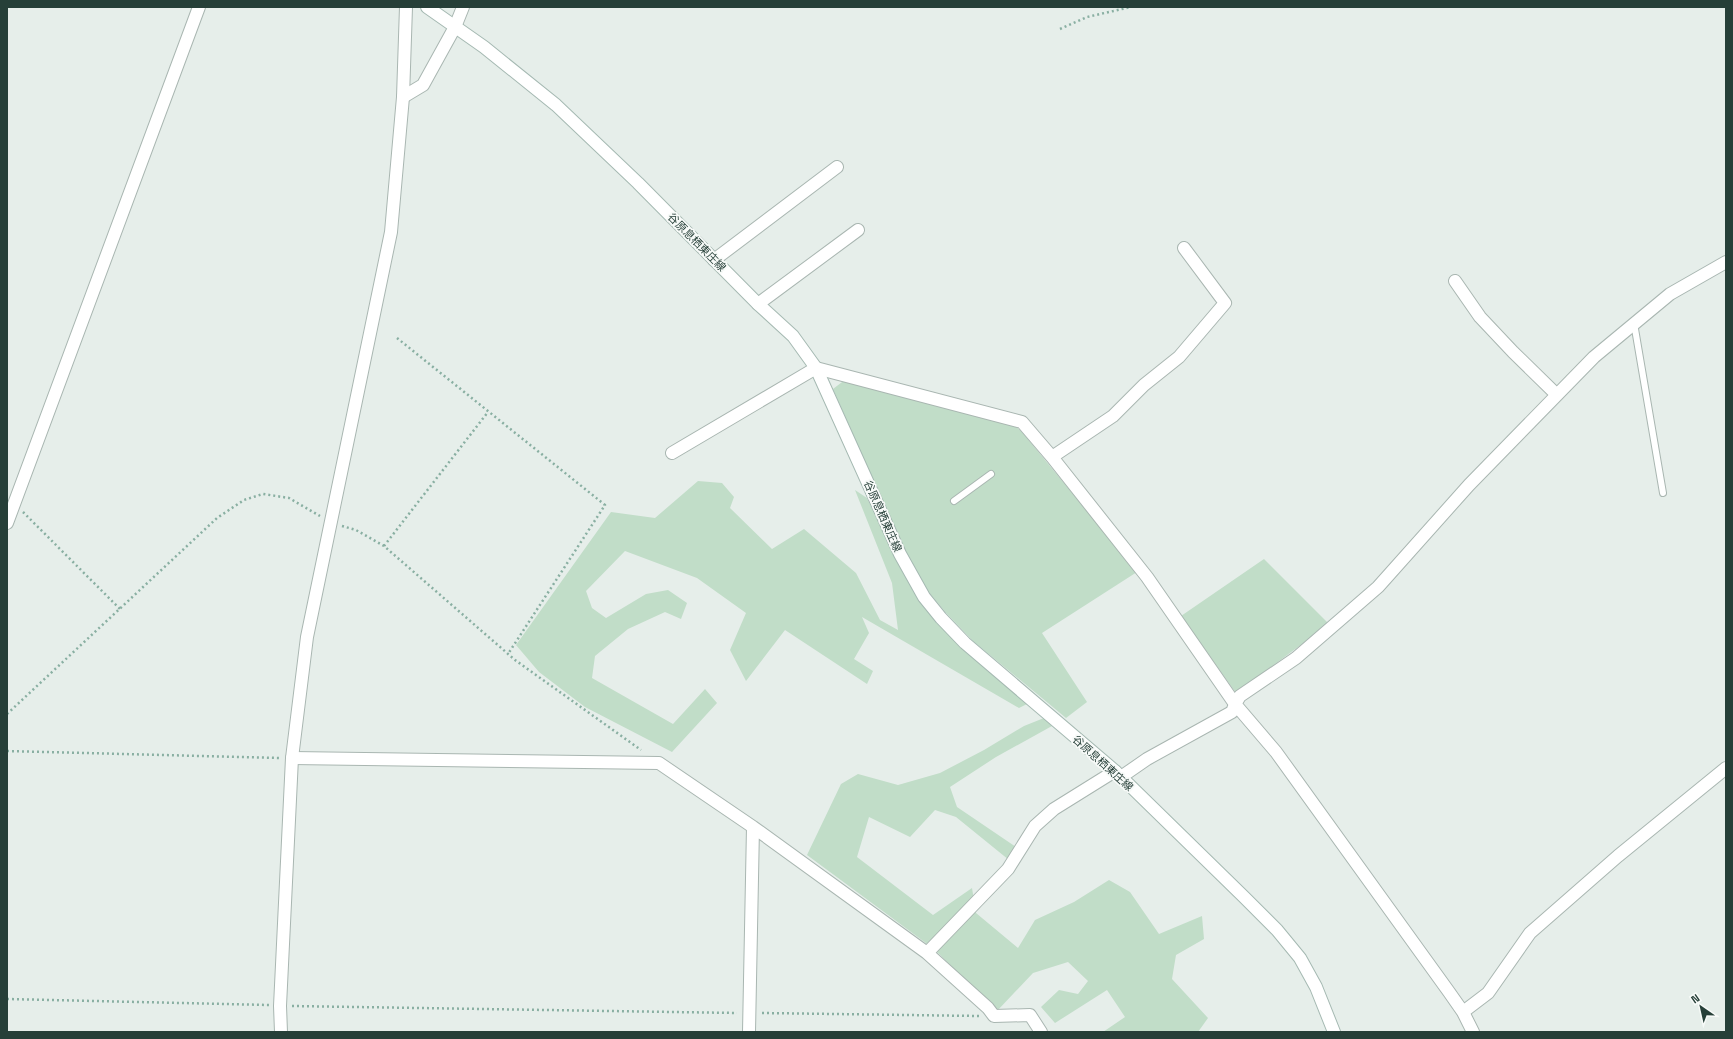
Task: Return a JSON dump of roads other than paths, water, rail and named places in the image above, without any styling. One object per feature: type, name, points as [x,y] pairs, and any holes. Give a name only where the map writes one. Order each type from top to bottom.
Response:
[{"type":"street","points":[[7,523],[199,7]]},
{"type":"street","points":[[281,1032],[280,1006],[292,758],[307,637],[392,232],[403,97],[406,7]]},
{"type":"street","name":"谷原息栖東庄線","points":[[427,7],[484,48],[556,105],[638,183],[758,304],[793,336],[816,368],[900,554],[924,597],[941,618],[965,643],[1118,774],[1244,896],[1300,958],[1316,987],[1334,1032]]},
{"type":"street","points":[[403,97],[423,86],[455,27],[463,7]]},
{"type":"street","points":[[714,260],[837,167]]},
{"type":"street","points":[[758,304],[858,230]]},
{"type":"street","points":[[1052,458],[1113,416],[1144,385],[1179,356],[1224,303],[1184,248]]},
{"type":"street","points":[[928,953],[1008,869],[1035,826],[1054,809],[1232,712],[1240,696],[1296,658],[1378,587],[1469,485],[1594,357],[1670,294],[1726,262]]},
{"type":"street","points":[[1455,281],[1480,317],[1557,395]]},
{"type":"street","points":[[672,453],[816,368],[1022,422],[1147,577],[1235,704],[1276,752],[1463,1012],[1473,1032]]},
{"type":"street","points":[[292,758],[659,763],[753,827],[928,953],[988,1008],[994,1016],[1030,1015],[1040,1032]]},
{"type":"street","points":[[1463,1012],[1488,993],[1530,933],[1618,856],[1726,768]]},
{"type":"street","points":[[749,1032],[753,827]]},
{"type":"lane","points":[[1634,323],[1663,493]]},
{"type":"lane","points":[[954,500],[991,474]]}]
